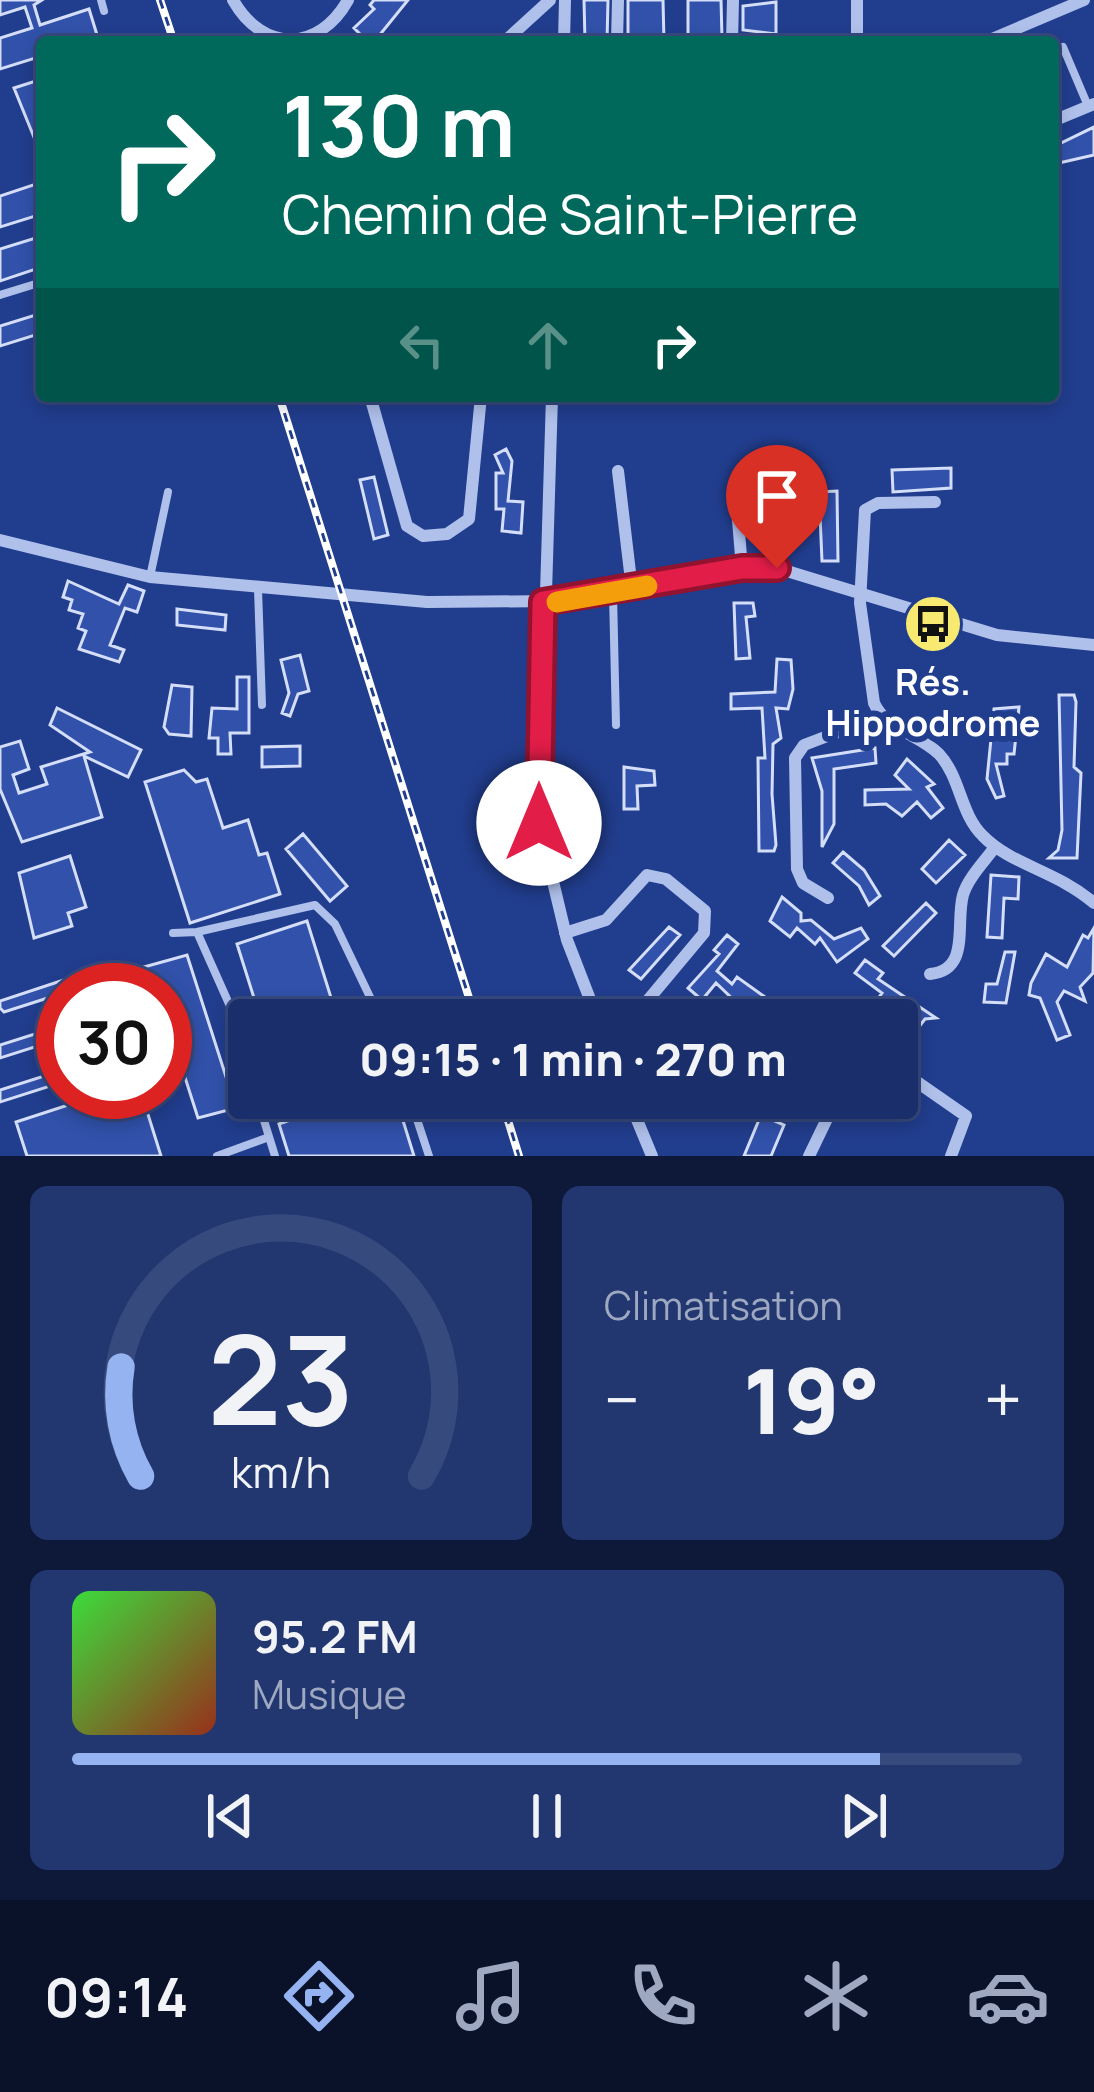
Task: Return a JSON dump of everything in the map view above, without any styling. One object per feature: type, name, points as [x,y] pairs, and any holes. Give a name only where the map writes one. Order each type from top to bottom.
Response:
[{"type":"street","points":[[233,0],[243,18],[269,36]]},
{"type":"street","points":[[315,36],[324,33],[348,0]]},
{"type":"street","points":[[511,36],[550,0]]},
{"type":"street","points":[[564,36],[565,0]]},
{"type":"street","points":[[617,36],[618,0]]},
{"type":"street","points":[[733,0],[733,36]]},
{"type":"street","points":[[857,0],[857,36]]},
{"type":"street","points":[[999,36],[1084,0]]},
{"type":"street","points":[[1059,119],[1091,105]]},
{"type":"street","points":[[372,402],[407,526],[423,536],[447,534],[469,519],[480,402]]},
{"type":"street","points":[[552,402],[539,823],[565,933],[590,999]]},
{"type":"street","points":[[618,471],[632,590]]},
{"type":"street","points":[[935,502],[868,506],[863,594],[872,695],[880,716],[938,754],[971,821],[995,847],[1051,871],[1094,903]]},
{"type":"street","points":[[737,508],[742,568]]},
{"type":"street","points":[[0,540],[150,577],[365,598],[543,602],[613,594],[742,568],[777,568],[997,635],[1094,645]]},
{"type":"street","points":[[828,898],[803,884],[796,869],[795,758],[804,745],[880,716]]},
{"type":"street","points":[[929,974],[945,971],[954,962],[963,896],[995,847]]},
{"type":"street","points":[[565,933],[606,920],[647,874],[666,879],[705,911],[704,933],[649,999]]},
{"type":"street","points":[[918,1082],[966,1116],[951,1156]]},
{"type":"street","points":[[637,1119],[652,1156]]},
{"type":"street","points":[[809,1156],[827,1119]]},
{"type":"lane","points":[[101,0],[104,11]]},
{"type":"lane","points":[[1063,47],[1091,105]]},
{"type":"lane","points":[[0,295],[36,284]]},
{"type":"lane","points":[[150,577],[168,492]]},
{"type":"lane","points":[[259,589],[262,705]]},
{"type":"lane","points":[[613,594],[616,725]]},
{"type":"lane","points":[[172,933],[196,932],[315,905],[335,924],[371,999]]},
{"type":"lane","points":[[196,932],[228,1002]]},
{"type":"lane","points":[[263,1119],[275,1156]]},
{"type":"lane","points":[[417,1119],[429,1156]]},
{"type":"lane","points":[[217,1156],[269,1137]]},
{"type":"building","points":[[0,0],[42,0],[34,5],[40,25],[89,9],[97,36],[36,36],[36,58],[0,69],[0,38],[32,28],[25,7],[0,15]]},
{"type":"building","points":[[374,0],[408,0],[379,36],[360,36],[354,28],[374,9],[370,5]]},
{"type":"building","points":[[584,0],[608,0],[607,36],[585,36]]},
{"type":"building","points":[[628,0],[663,0],[664,36],[628,36]]},
{"type":"building","points":[[688,0],[721,0],[722,36],[688,36]]},
{"type":"building","points":[[776,2],[776,34],[743,30],[743,6]]},
{"type":"building","points":[[36,81],[36,142],[14,88]]},
{"type":"building","points":[[1094,127],[1094,155],[1059,163],[1059,144]]},
{"type":"building","points":[[36,184],[36,216],[0,227],[0,196]]},
{"type":"building","points":[[36,238],[36,269],[0,281],[0,249]]},
{"type":"building","points":[[36,315],[36,335],[0,346],[0,326]]},
{"type":"building","points":[[506,449],[512,461],[508,501],[523,502],[521,533],[502,531],[504,509],[496,509],[496,473],[503,473],[495,455]]},
{"type":"building","points":[[951,468],[951,488],[893,492],[892,470]]},
{"type":"building","points":[[374,477],[388,535],[374,539],[360,480]]},
{"type":"building","points":[[837,491],[838,561],[822,561],[819,492]]},
{"type":"building","points":[[68,581],[119,604],[128,585],[144,591],[137,612],[125,608],[110,645],[124,650],[119,662],[79,649],[86,631],[78,628],[83,614],[69,610],[72,600],[63,597]]},
{"type":"building","points":[[734,603],[753,603],[755,616],[746,617],[750,658],[736,659]]},
{"type":"building","points":[[177,609],[226,615],[225,630],[177,625]]},
{"type":"building","points":[[300,655],[309,691],[298,694],[290,716],[282,713],[289,693],[281,660]]},
{"type":"building","points":[[777,659],[791,660],[793,689],[788,709],[776,708],[781,738],[773,744],[776,845],[774,851],[759,851],[758,758],[765,758],[762,708],[731,709],[731,694],[775,692]]},
{"type":"building","points":[[237,677],[249,677],[249,733],[230,733],[231,754],[218,754],[218,738],[209,738],[212,708],[237,709]]},
{"type":"building","points":[[172,685],[192,687],[191,736],[169,734],[164,727]]},
{"type":"building","points":[[1059,695],[1074,695],[1076,702],[1074,767],[1081,773],[1077,858],[1049,858],[1058,850],[1062,830]]},
{"type":"building","points":[[1019,707],[1014,754],[1007,754],[1007,764],[996,764],[1004,796],[996,798],[987,779],[994,709]]},
{"type":"building","points":[[57,708],[141,750],[128,777],[84,756],[102,817],[22,842],[0,789],[0,747],[20,741],[29,769],[13,775],[19,793],[47,784],[41,767],[90,752],[50,725]]},
{"type":"building","points":[[300,746],[300,766],[262,767],[262,747]]},
{"type":"building","points":[[875,748],[876,763],[834,769],[834,824],[822,847],[822,791],[812,758]]},
{"type":"building","points":[[907,759],[934,784],[927,787],[943,808],[931,818],[917,802],[902,816],[886,804],[865,805],[865,790],[909,789],[895,775]]},
{"type":"building","points":[[624,767],[654,771],[655,785],[637,786],[638,809],[624,809]]},
{"type":"building","points":[[184,770],[196,782],[207,779],[223,828],[248,820],[259,855],[267,853],[280,894],[190,923],[145,782]]},
{"type":"building","points":[[303,834],[347,886],[330,901],[286,849]]},
{"type":"building","points":[[949,840],[965,855],[936,883],[922,869]]},
{"type":"building","points":[[843,852],[864,870],[880,896],[869,905],[859,886],[833,863]]},
{"type":"building","points":[[70,856],[86,907],[68,913],[72,926],[34,938],[19,873]]},
{"type":"building","points":[[991,875],[1019,877],[1018,899],[1004,898],[1002,938],[987,937]]},
{"type":"building","points":[[782,897],[801,913],[801,921],[811,920],[834,939],[861,928],[868,939],[837,962],[820,938],[815,944],[797,928],[790,937],[770,921]]},
{"type":"building","points":[[926,903],[936,913],[894,956],[883,946]]},
{"type":"building","points":[[307,921],[331,999],[254,999],[237,944]]},
{"type":"building","points":[[669,927],[680,935],[641,979],[629,970]]},
{"type":"building","points":[[1094,928],[1093,973],[1080,987],[1085,1001],[1064,991],[1057,1002],[1070,1035],[1057,1040],[1040,998],[1029,995],[1031,983],[1046,954],[1067,967],[1083,935],[1088,938]]},
{"type":"building","points":[[727,935],[738,944],[717,971],[732,984],[737,977],[768,999],[733,999],[716,983],[701,999],[688,988],[719,954],[714,950]]},
{"type":"building","points":[[1005,952],[1015,952],[1006,1003],[984,1002],[986,984],[997,984]]},
{"type":"building","points":[[187,955],[190,963],[158,963]]},
{"type":"building","points":[[865,960],[883,973],[878,979],[908,999],[878,999],[882,993],[855,973]]},
{"type":"building","points":[[192,971],[228,1083],[228,1110],[198,1118],[192,1099]]},
{"type":"building","points":[[36,989],[36,1002],[4,1012],[0,1001]]},
{"type":"building","points":[[918,1006],[936,1018],[925,1019],[918,1028]]},
{"type":"building","points":[[36,1034],[36,1047],[0,1058],[0,1045]]},
{"type":"building","points":[[36,1079],[36,1091],[0,1102],[0,1090]]},
{"type":"building","points":[[36,1115],[149,1119],[161,1156],[27,1156],[16,1122]]},
{"type":"building","points":[[293,1119],[403,1119],[414,1156],[289,1156],[279,1124]]},
{"type":"building","points":[[759,1119],[784,1125],[771,1156],[744,1156]]},
{"type":"railway","points":[[160,0],[172,36]]},
{"type":"railway","points":[[281,402],[469,999]]},
{"type":"railway","points":[[508,1119],[519,1156]]},
{"type":"slow traffic","points":[[557,602],[647,586]]},
{"type":"place","name":"Rés. Hippodrome","points":[[933,624]]},
{"type":"route","points":[[539,823],[543,602],[613,594],[742,568],[777,568]]}]
